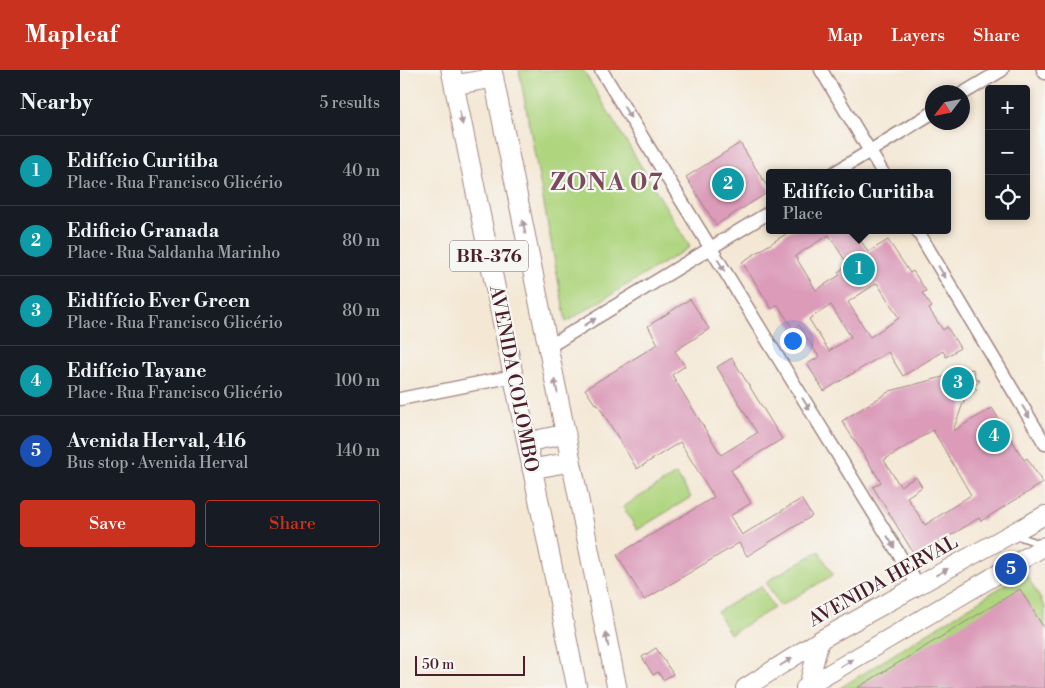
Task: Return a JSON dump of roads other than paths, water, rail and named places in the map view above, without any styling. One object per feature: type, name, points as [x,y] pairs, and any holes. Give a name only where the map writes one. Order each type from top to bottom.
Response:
[{"type":"main road","points":[[452,78],[493,74]]},
{"type":"main road","name":"AVENIDA COLOMBO","points":[[493,74],[617,688]]},
{"type":"main road","name":"AVENIDA COLOMBO","points":[[452,78],[577,688]]},
{"type":"main road","points":[[527,442],[566,434]]},
{"type":"main road","points":[[532,469],[570,462]]},
{"type":"main road","name":"AVENIDA HERVAL","points":[[745,688],[820,640],[1045,515]]},
{"type":"main road","points":[[807,687],[1045,546]]},
{"type":"main road","points":[[807,687],[820,640]]},
{"type":"street","points":[[601,70],[918,585]]},
{"type":"street","points":[[821,70],[881,169]]},
{"type":"street","points":[[970,89],[1002,70]]},
{"type":"street","points":[[841,169],[925,116]]},
{"type":"street","points":[[548,347],[766,214]]},
{"type":"street","points":[[919,234],[1045,444]]},
{"type":"street","points":[[400,399],[514,376]]},
{"type":"lane","points":[[1011,534],[1045,546]]},
{"type":"place","name":"Edificio Granada","points":[[728,184]]},
{"type":"place","name":"Edifício Curitiba","points":[[859,269]]},
{"type":"place","name":"Eidifício Ever Green","points":[[958,383]]},
{"type":"place","name":"Edifício Tayane","points":[[994,436]]},
{"type":"place","name":"Avenida Herval, 416","points":[[1011,569]]},
{"type":"district","name":"ZONA 07","points":[[607,183]]}]
